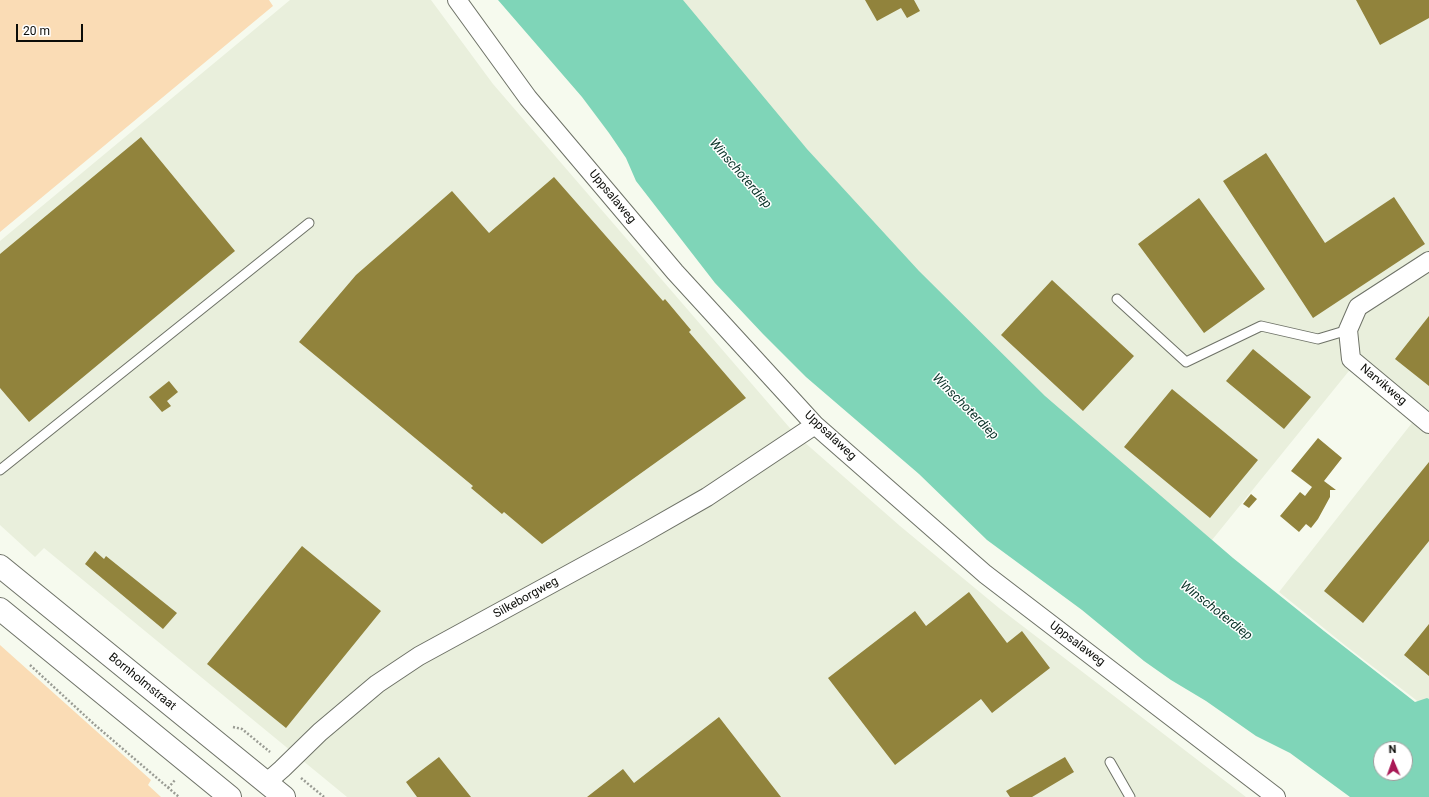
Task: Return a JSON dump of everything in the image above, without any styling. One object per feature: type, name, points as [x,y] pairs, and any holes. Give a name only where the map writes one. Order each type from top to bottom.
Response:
[{"type":"street","name":"Uppsalaweg","points":[[457,0],[528,98],[675,272],[815,425],[985,574],[1276,797]]},
{"type":"street","name":"Narvikweg","points":[[1429,261],[1358,307],[1348,330],[1351,359],[1429,424]]},
{"type":"street","name":"Silkeborgweg","points":[[263,790],[320,732],[377,684],[419,656],[707,497],[815,425]]},
{"type":"street","name":"Bornholmstraat","points":[[0,566],[263,790],[284,797]]},
{"type":"street","points":[[0,609],[226,796],[263,790]]},
{"type":"lane","points":[[0,470],[310,223]]},
{"type":"lane","points":[[1117,299],[1186,362],[1261,326],[1318,339],[1348,330]]},
{"type":"lane","points":[[1110,762],[1130,797]]},
{"type":"path","points":[[28,663],[95,726],[179,797]]},
{"type":"path","points":[[286,766],[324,797]]},
{"type":"shaded area","points":[[0,0],[269,0],[273,6],[0,232]]},
{"type":"shaded area","points":[[290,0],[431,0],[493,84],[795,434],[900,526],[999,608],[1246,797],[347,797],[44,548],[35,557],[0,525],[0,241]]},
{"type":"shaded area","points":[[672,0],[1429,0],[1429,710],[1279,592],[1419,414],[1357,361],[1212,540],[1093,443],[957,315]]},
{"type":"shaded area","points":[[0,645],[151,780],[148,785],[161,797],[0,797]]},
{"type":"water","name":"Winschoterdiep","points":[[498,0],[683,0],[807,149],[919,271],[1045,396],[1233,558],[1324,631],[1415,702],[1427,698],[1429,699],[1429,797],[1350,797],[1290,753],[1256,736],[1206,701],[1171,680],[1144,661],[1082,610],[987,540],[919,474],[806,377],[715,283],[636,181],[626,158],[582,97]]},
{"type":"building","points":[[865,0],[914,0],[920,11],[907,18],[901,8],[877,21]]},
{"type":"building","points":[[1356,0],[1429,0],[1429,18],[1380,45]]},
{"type":"building","points":[[141,137],[235,251],[29,422],[0,388],[0,254]]},
{"type":"building","points":[[1266,153],[1325,243],[1394,197],[1425,244],[1313,318],[1223,181]]},
{"type":"building","points":[[554,177],[663,301],[665,299],[691,330],[689,332],[746,398],[542,544],[504,512],[502,514],[471,488],[473,486],[299,342],[356,275],[452,191],[489,233]]},
{"type":"building","points":[[1199,198],[1265,289],[1204,333],[1138,244]]},
{"type":"building","points":[[1052,280],[1134,356],[1083,411],[1001,335]]},
{"type":"building","points":[[1429,316],[1429,386],[1395,359]]},
{"type":"building","points":[[1253,349],[1311,397],[1284,429],[1226,381]]},
{"type":"building","points":[[169,381],[178,392],[167,401],[171,406],[162,412],[149,397]]},
{"type":"building","points":[[1172,389],[1258,460],[1210,518],[1124,447]]},
{"type":"building","points":[[1318,438],[1342,458],[1324,481],[1336,490],[1330,490],[1330,497],[1318,519],[1311,528],[1306,524],[1299,532],[1280,516],[1300,492],[1305,496],[1312,487],[1291,471]]},
{"type":"building","points":[[1429,462],[1429,541],[1363,623],[1324,591]]},
{"type":"building","points":[[1251,494],[1257,499],[1249,508],[1243,504]]},
{"type":"building","points":[[302,546],[381,611],[286,728],[207,664]]},
{"type":"building","points":[[95,551],[104,559],[106,556],[177,613],[163,629],[85,564]]},
{"type":"building","points":[[969,592],[1007,643],[1022,631],[1050,668],[992,713],[981,699],[895,765],[828,678],[915,611],[926,626]]},
{"type":"building","points":[[1429,624],[1429,676],[1404,655]]},
{"type":"building","points":[[719,717],[781,797],[587,797],[623,769],[634,783]]},
{"type":"building","points":[[439,757],[471,797],[417,797],[406,782]]},
{"type":"building","points":[[1065,757],[1074,772],[1032,797],[1010,797],[1006,791]]}]
